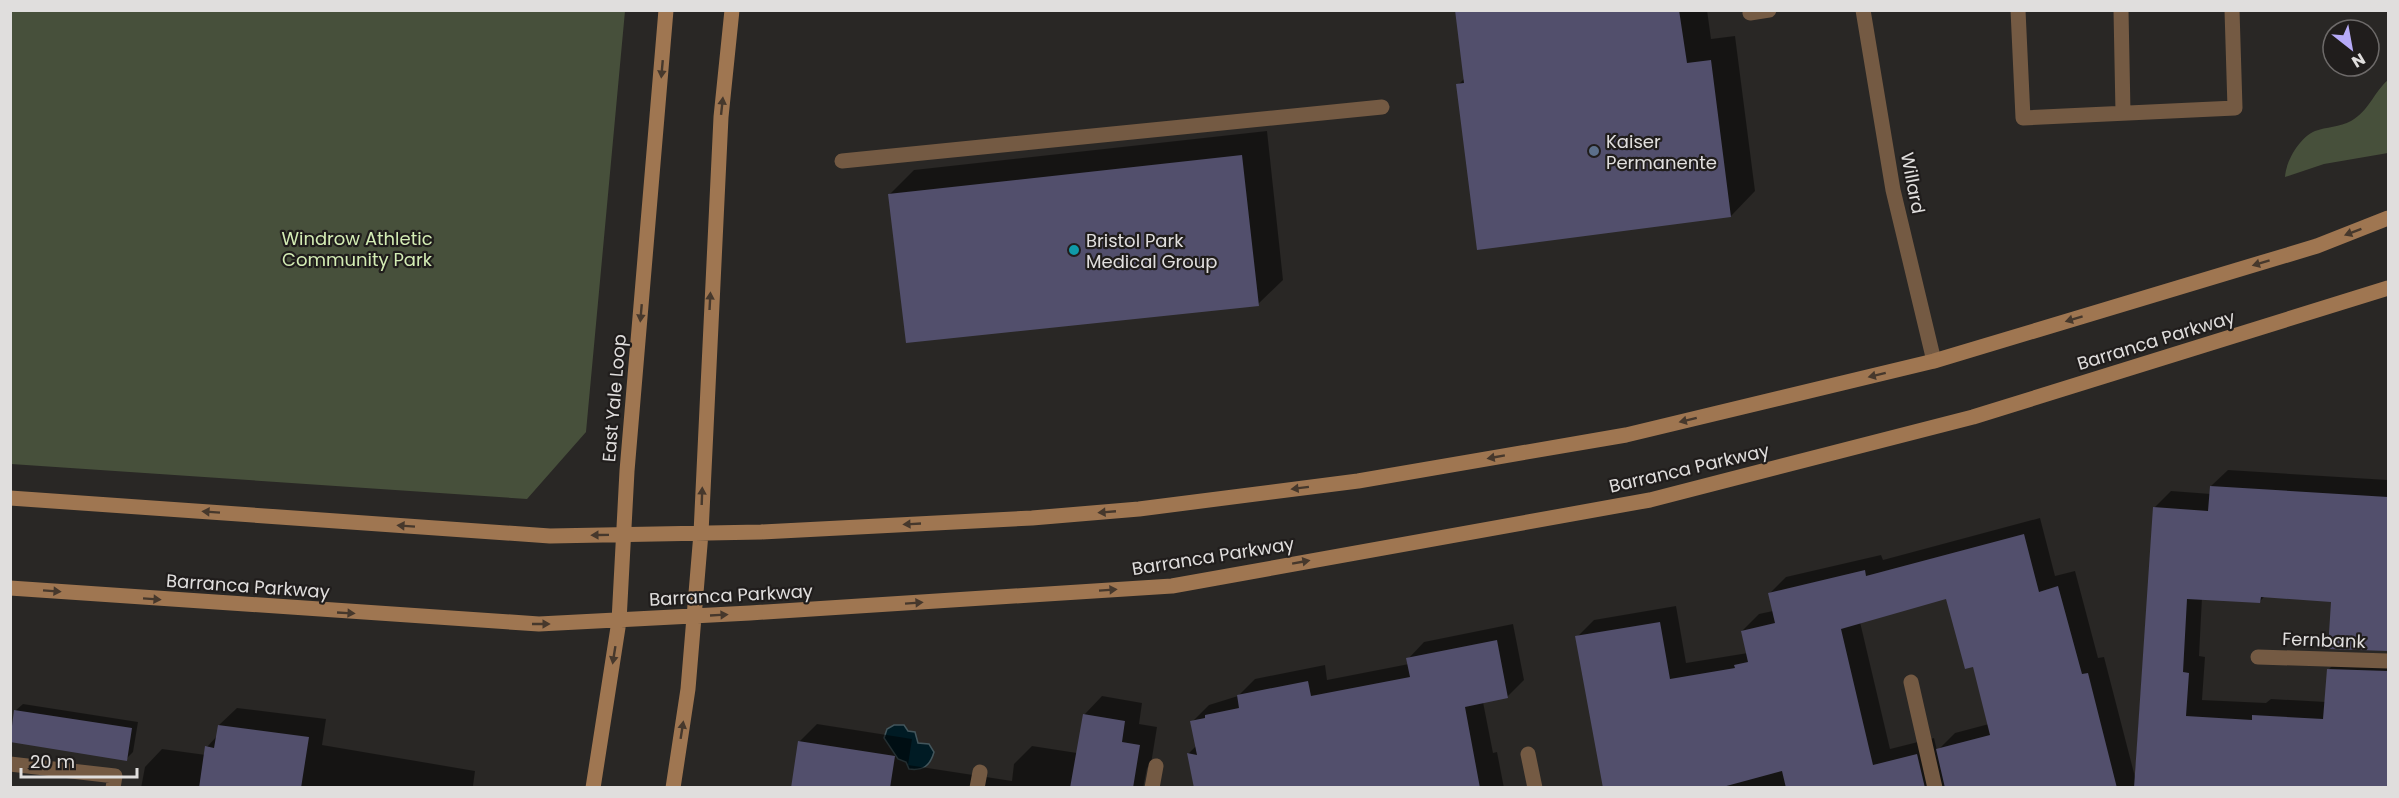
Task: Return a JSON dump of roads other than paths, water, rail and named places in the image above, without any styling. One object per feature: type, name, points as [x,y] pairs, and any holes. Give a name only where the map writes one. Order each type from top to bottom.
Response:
[{"type":"main road","name":"East Yale Loop","points":[[593,788],[619,621],[627,471],[666,10]]},
{"type":"main road","points":[[673,788],[688,689],[692,617],[701,533],[721,117],[732,10]]},
{"type":"main road","points":[[10,498],[550,536],[701,533],[1032,518],[1139,509],[1358,481],[1626,435],[1934,361],[2317,246],[2388,218]]},
{"type":"main road","name":"Barranca Parkway","points":[[10,588],[540,624],[692,617],[1172,586],[1650,500],[1973,417],[2388,288]]},
{"type":"street","points":[[1750,13],[1769,10]]},
{"type":"street","name":"Willard","points":[[1863,10],[1893,190],[1934,361]]},
{"type":"street","points":[[2018,10],[2023,118],[2235,108],[2232,10]]},
{"type":"street","points":[[2121,10],[2123,113]]},
{"type":"street","points":[[842,161],[1382,107]]},
{"type":"street","name":"Fernbank","points":[[2258,657],[2388,661]]},
{"type":"street","points":[[1911,682],[1935,788]]},
{"type":"street","points":[[1528,754],[1535,788]]},
{"type":"street","points":[[10,764],[115,776],[113,788]]},
{"type":"street","points":[[1152,788],[1156,766]]},
{"type":"water","points":[[894,725],[904,725],[908,731],[915,732],[918,743],[929,744],[934,752],[925,766],[909,769],[906,762],[898,759],[884,738],[887,729]]},
{"type":"place","name":"Kaiser Permanente","points":[[1594,151]]},
{"type":"place","name":"Bristol Park Medical Group","points":[[1074,250]]},
{"type":"park label","name":"Windrow Athletic Community Park","points":[[357,248]]}]
